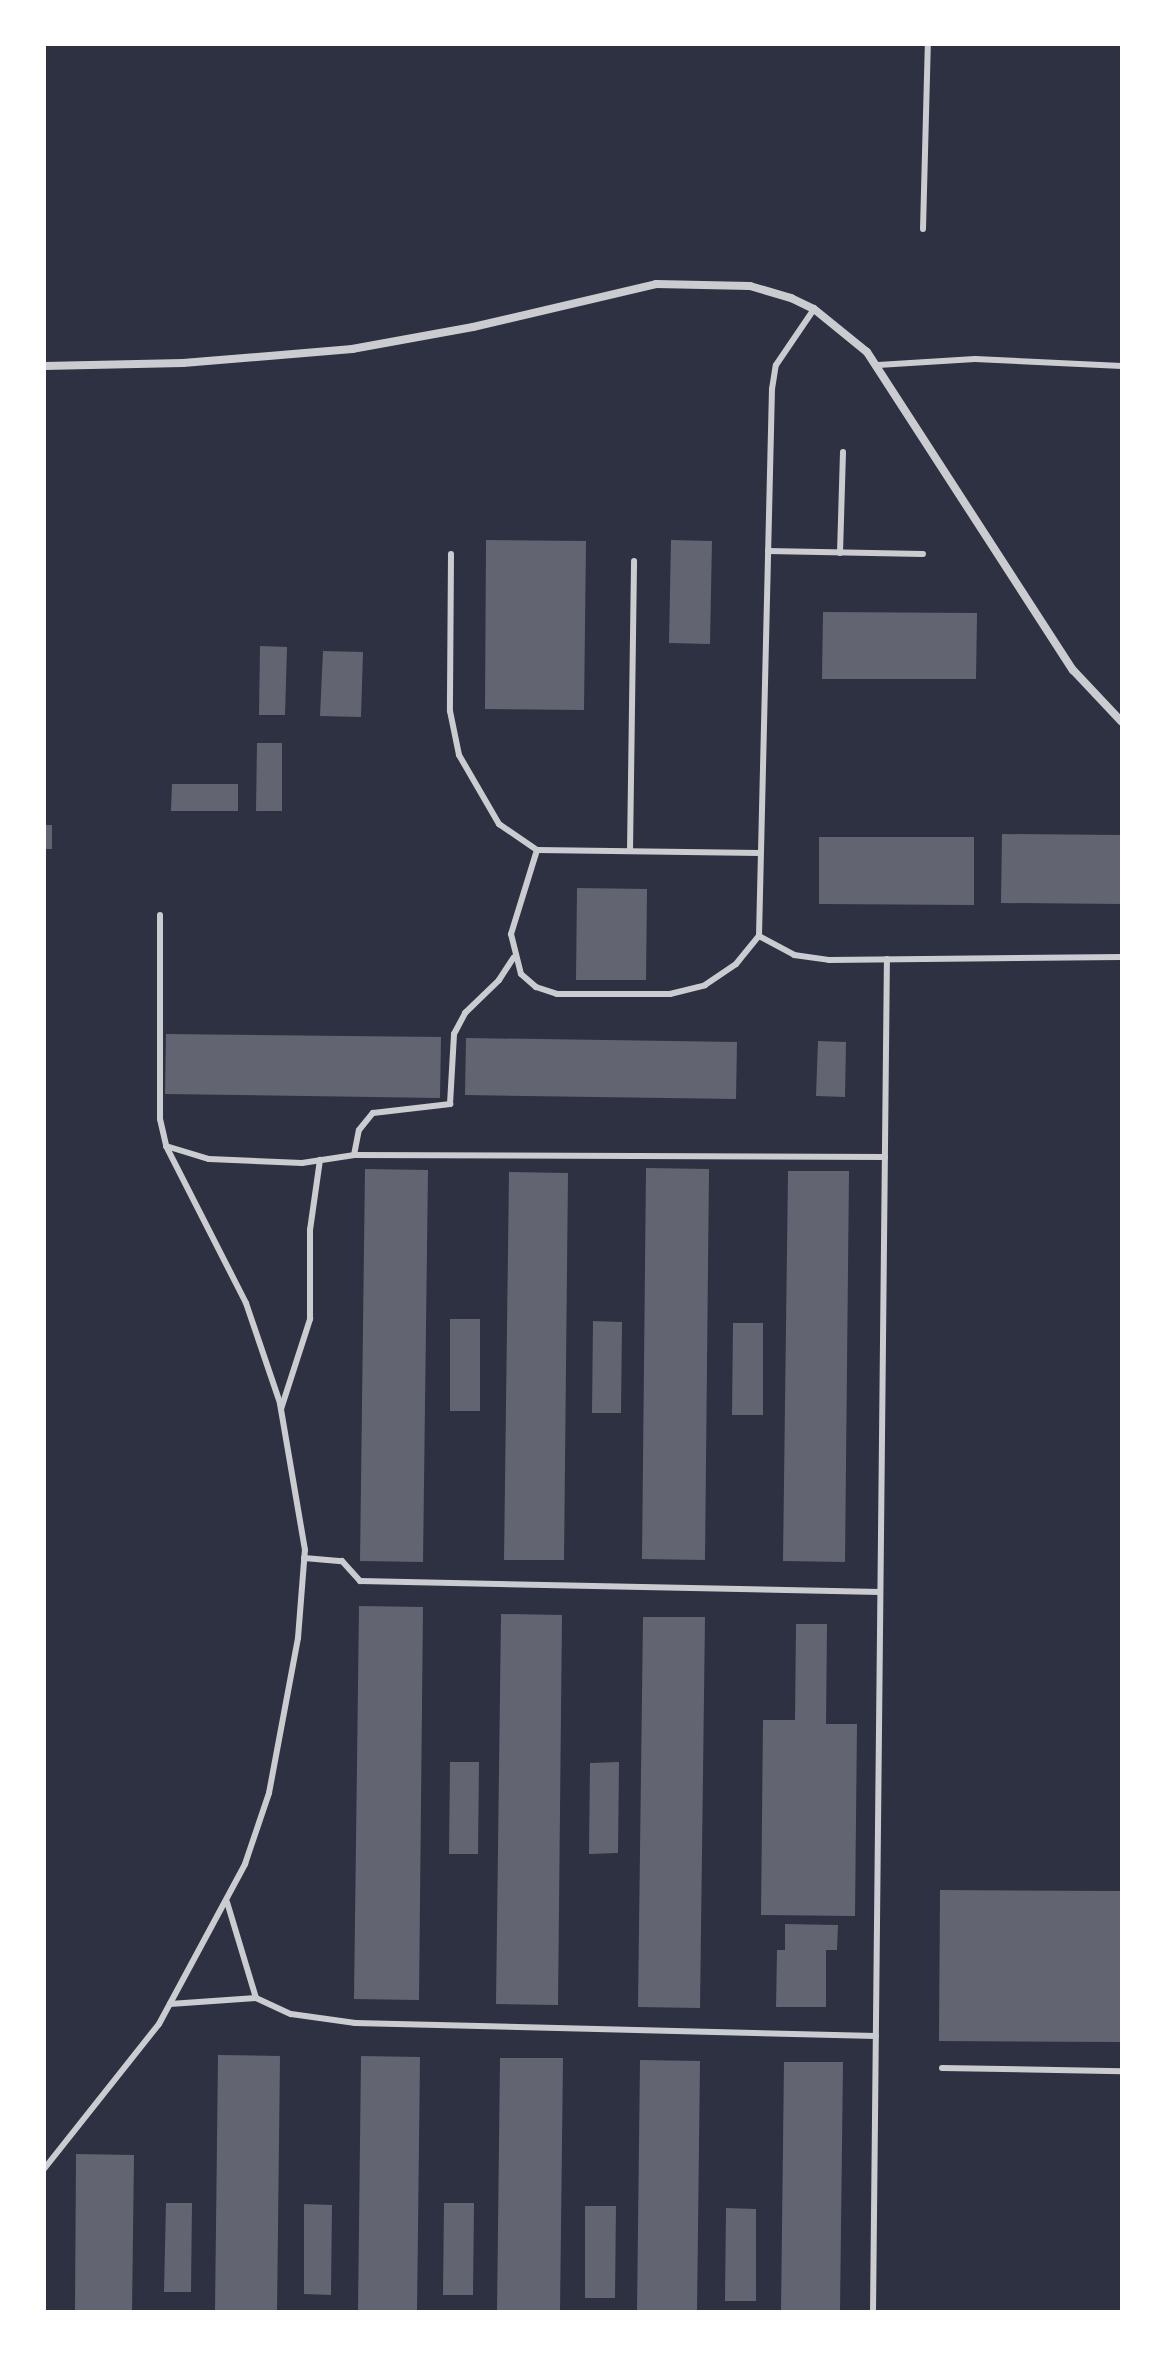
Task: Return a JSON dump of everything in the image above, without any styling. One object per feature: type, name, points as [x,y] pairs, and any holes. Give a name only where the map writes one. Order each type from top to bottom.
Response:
[{"type":"street","points":[[44,366],[199,362],[352,349],[473,327],[656,284],[750,286],[814,309],[878,365],[1073,670],[1122,722]]},
{"type":"lane","points":[[923,229],[928,44]]},
{"type":"lane","points":[[537,850],[511,934],[514,957],[521,974],[536,987],[557,994],[670,994],[705,985],[736,964],[759,936],[768,551],[776,365],[814,309]]},
{"type":"lane","points":[[878,365],[975,359],[1122,366]]},
{"type":"lane","points":[[840,553],[843,452]]},
{"type":"lane","points":[[768,551],[923,554]]},
{"type":"lane","points":[[451,554],[450,711],[459,755],[499,824],[537,850],[760,853]]},
{"type":"lane","points":[[630,851],[634,561]]},
{"type":"lane","points":[[44,2169],[170,2004],[227,1900],[269,1793],[298,1638],[304,1558],[281,1409],[246,1303],[166,1146],[160,1119],[160,915]]},
{"type":"lane","points":[[759,936],[794,955],[887,959],[1122,957]]},
{"type":"lane","points":[[354,1155],[359,1130],[373,1113],[450,1104],[454,1034],[465,1013],[514,957]]},
{"type":"lane","points":[[873,2312],[887,959]]},
{"type":"lane","points":[[166,1146],[209,1159],[320,1160],[354,1155],[885,1157]]},
{"type":"lane","points":[[281,1409],[310,1319],[310,1230],[320,1160]]},
{"type":"lane","points":[[304,1558],[342,1561],[360,1581],[880,1592]]},
{"type":"lane","points":[[227,1900],[256,1998]]},
{"type":"lane","points":[[170,2004],[256,1998],[291,2014],[355,2023],[876,2036]]},
{"type":"lane","points":[[942,2068],[1122,2071]]},
{"type":"building","points":[[486,540],[586,541],[584,710],[485,709]]},
{"type":"building","points":[[671,540],[712,541],[710,644],[669,643]]},
{"type":"building","points":[[823,612],[977,613],[976,679],[822,679]]},
{"type":"building","points":[[260,646],[287,647],[285,715],[259,715]]},
{"type":"building","points":[[323,651],[363,652],[361,717],[320,716]]},
{"type":"building","points":[[257,743],[282,743],[282,811],[256,811]]},
{"type":"building","points":[[172,784],[238,784],[238,811],[171,811]]},
{"type":"building","points":[[44,825],[52,825],[52,849],[44,849]]},
{"type":"building","points":[[1002,834],[1122,835],[1122,904],[1001,903]]},
{"type":"building","points":[[819,837],[974,837],[974,905],[819,904]]},
{"type":"building","points":[[577,888],[647,889],[646,980],[576,980]]},
{"type":"building","points":[[166,1034],[441,1037],[440,1098],[165,1094]]},
{"type":"building","points":[[466,1038],[737,1042],[736,1099],[465,1095]]},
{"type":"building","points":[[818,1041],[846,1042],[845,1097],[816,1096]]},
{"type":"building","points":[[646,1168],[709,1169],[705,1560],[642,1559]]},
{"type":"building","points":[[365,1169],[428,1170],[423,1562],[360,1561]]},
{"type":"building","points":[[788,1171],[849,1171],[845,1562],[783,1561]]},
{"type":"building","points":[[509,1172],[568,1173],[564,1560],[504,1560]]},
{"type":"building","points":[[450,1319],[480,1319],[480,1411],[450,1411]]},
{"type":"building","points":[[593,1321],[622,1322],[621,1413],[592,1413]]},
{"type":"building","points":[[733,1323],[763,1323],[763,1415],[732,1415]]},
{"type":"building","points":[[359,1606],[423,1607],[419,2000],[354,1999]]},
{"type":"building","points":[[501,1614],[562,1615],[558,2005],[496,2004]]},
{"type":"building","points":[[643,1617],[705,1617],[700,2008],[638,2007]]},
{"type":"building","points":[[796,1624],[827,1624],[826,1724],[857,1724],[855,1916],[761,1915],[763,1720],[795,1720]]},
{"type":"building","points":[[450,1762],[479,1762],[478,1854],[449,1854]]},
{"type":"building","points":[[619,1762],[618,1853],[589,1854],[590,1763]]},
{"type":"building","points":[[940,1890],[1122,1891],[1122,2042],[939,2041]]},
{"type":"building","points":[[785,1924],[838,1925],[837,1950],[826,1950],[826,2007],[776,2007],[777,1950],[785,1950]]},
{"type":"building","points":[[218,2055],[280,2056],[277,2312],[215,2312]]},
{"type":"building","points":[[361,2056],[420,2057],[417,2312],[358,2312]]},
{"type":"building","points":[[500,2058],[563,2058],[560,2312],[497,2312]]},
{"type":"building","points":[[640,2060],[700,2061],[697,2312],[637,2312]]},
{"type":"building","points":[[784,2062],[843,2062],[840,2312],[781,2312]]},
{"type":"building","points":[[76,2154],[134,2155],[132,2312],[75,2312]]},
{"type":"building","points":[[166,2203],[192,2203],[191,2292],[164,2292]]},
{"type":"building","points":[[444,2203],[474,2203],[473,2295],[443,2295]]},
{"type":"building","points":[[304,2204],[332,2205],[331,2295],[304,2294]]},
{"type":"building","points":[[585,2206],[616,2206],[615,2298],[585,2298]]},
{"type":"building","points":[[726,2208],[756,2209],[756,2301],[725,2301]]}]
